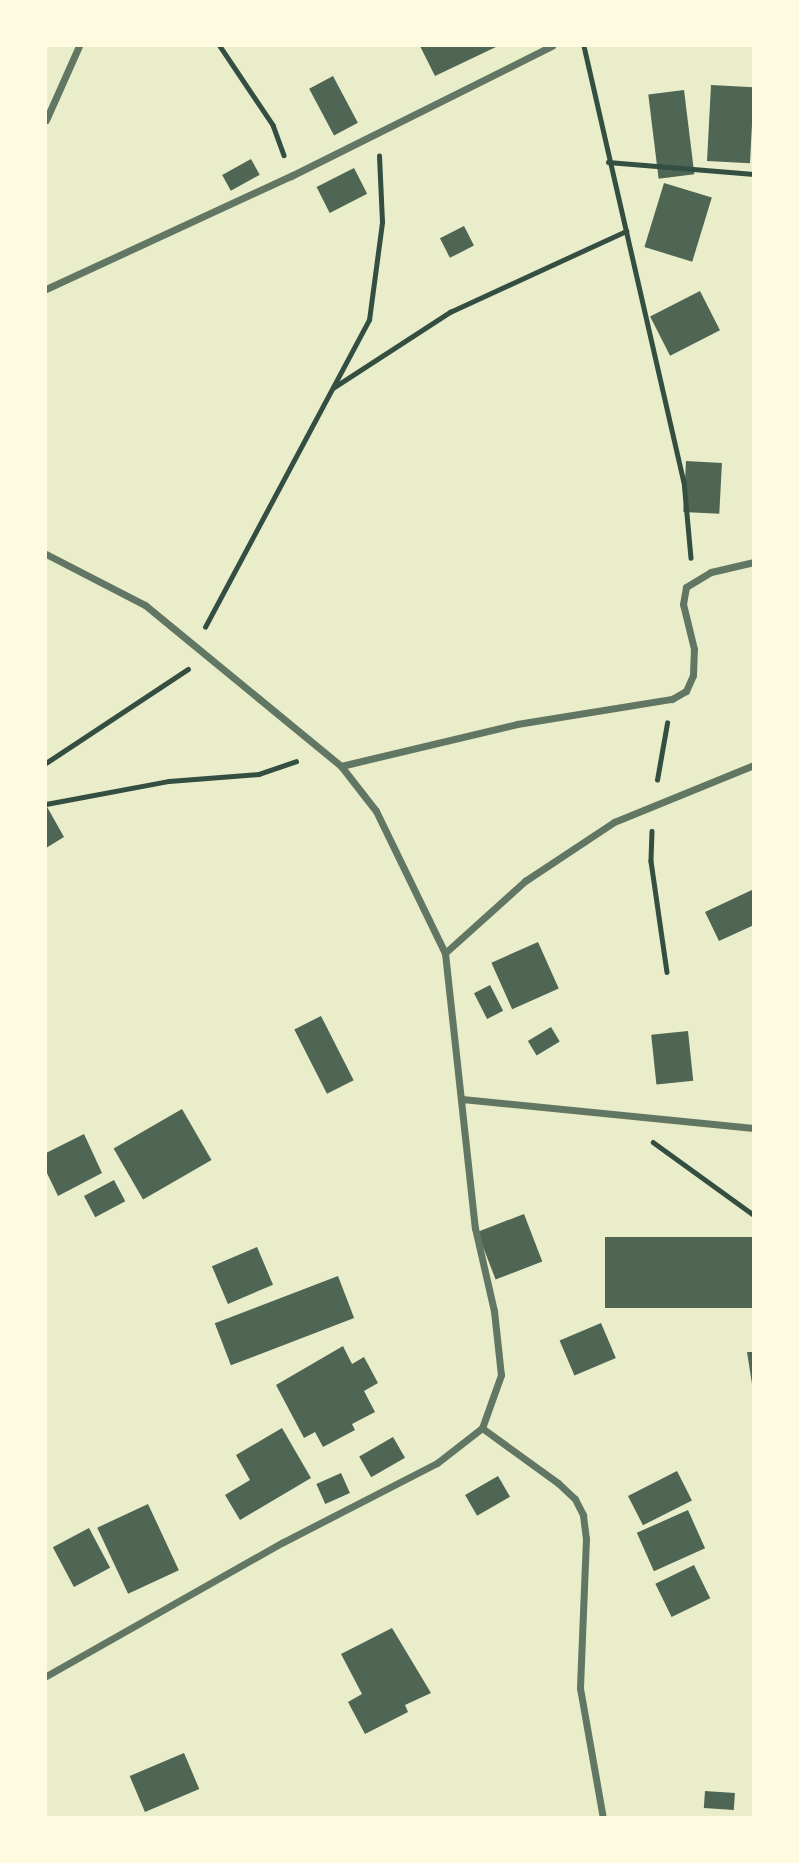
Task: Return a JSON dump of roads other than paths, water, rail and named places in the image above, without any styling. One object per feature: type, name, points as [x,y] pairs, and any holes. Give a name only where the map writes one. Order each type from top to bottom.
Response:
[{"type":"street","points":[[46,120],[79,46]]},
{"type":"street","points":[[46,289],[291,176],[552,46]]},
{"type":"street","points":[[46,554],[145,605],[341,766],[376,811],[445,953],[475,1228],[494,1311],[500,1376],[482,1428],[437,1463],[283,1542],[46,1676]]},
{"type":"street","points":[[341,766],[517,724],[671,699],[686,691],[693,675],[694,649],[683,604],[686,587],[693,579],[754,562]]},
{"type":"street","points":[[445,953],[525,881],[614,822],[754,765]]},
{"type":"street","points":[[462,1099],[754,1128]]},
{"type":"street","points":[[482,1428],[558,1483],[583,1515],[586,1538],[580,1688],[603,1818]]}]
